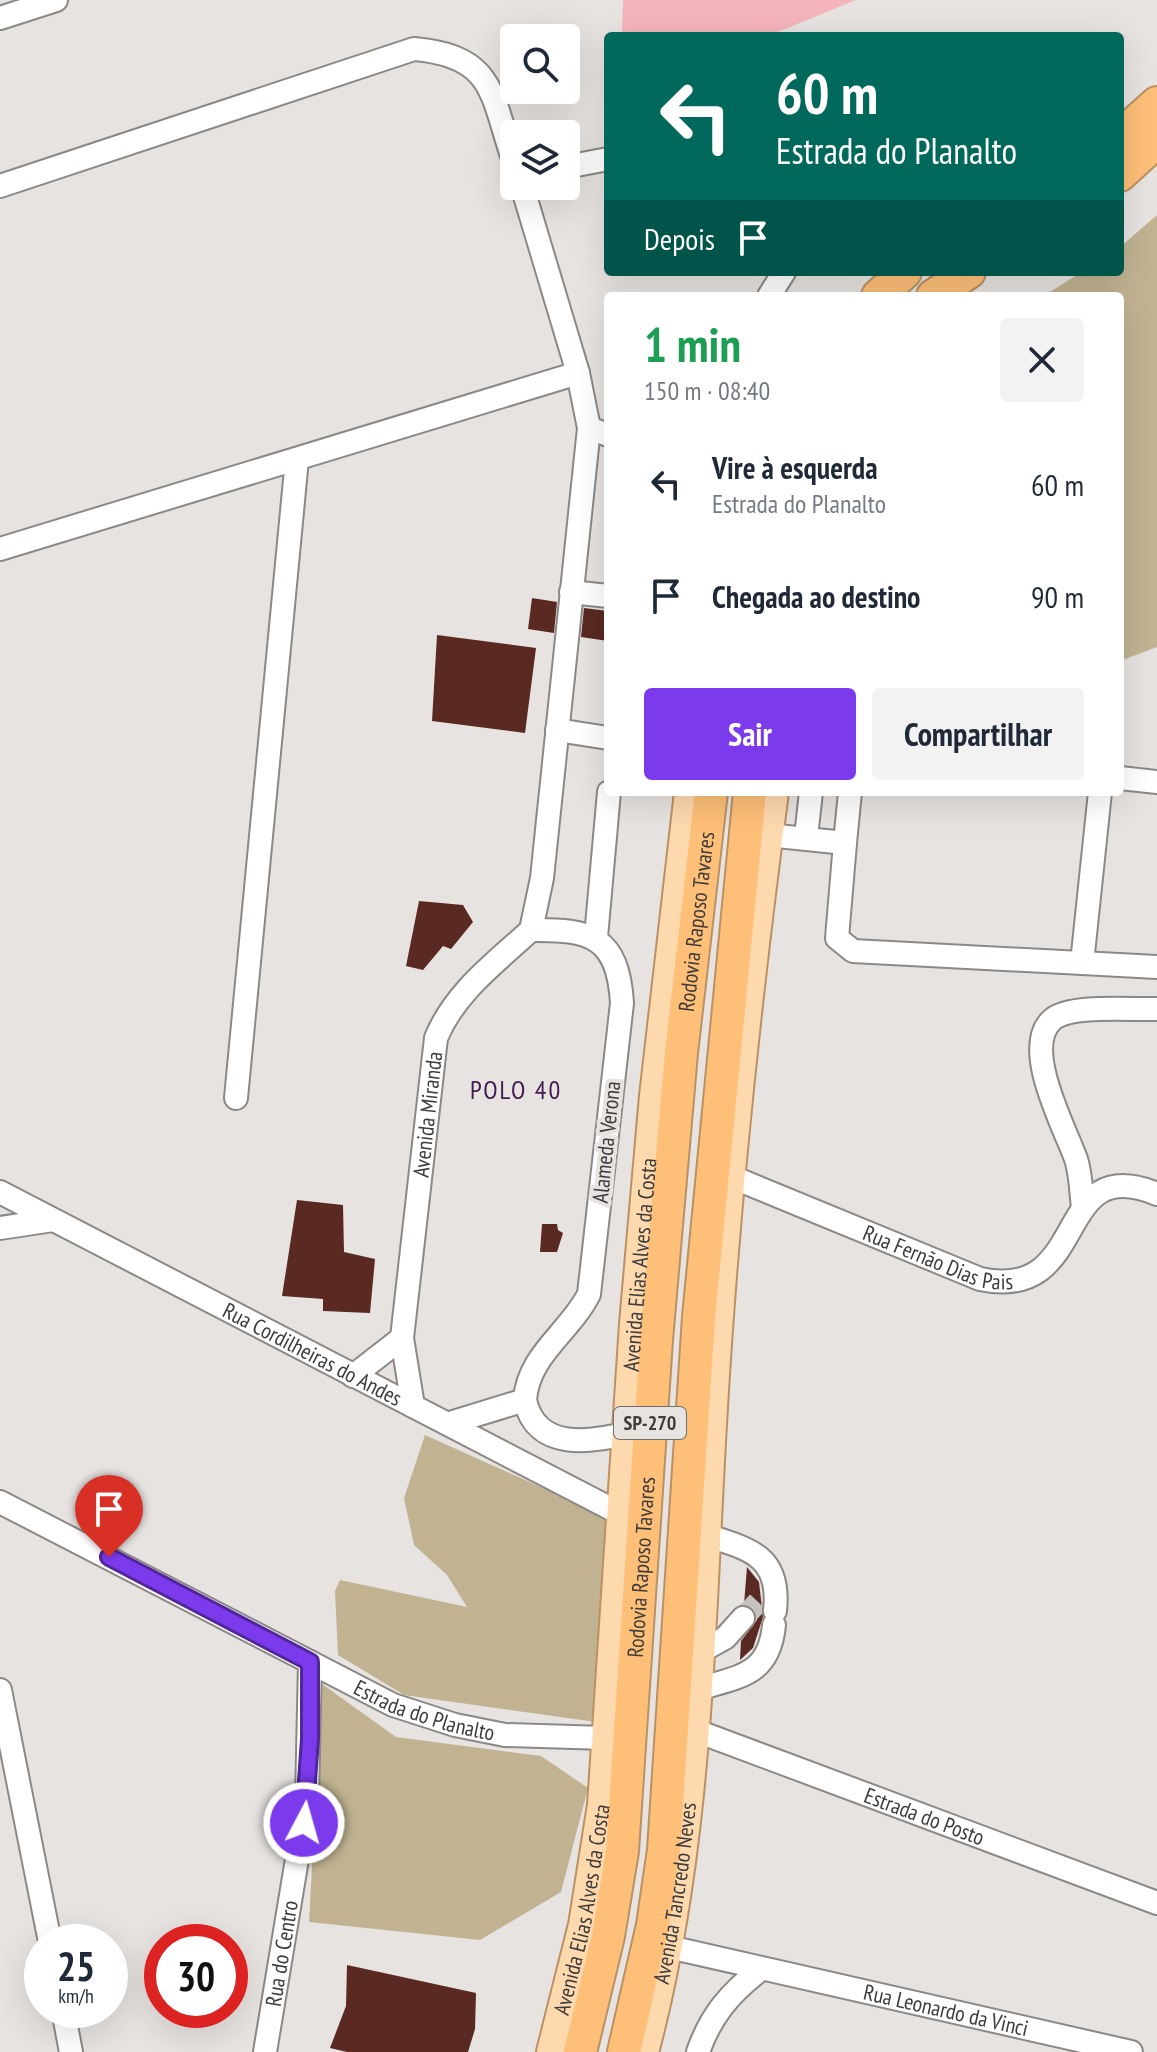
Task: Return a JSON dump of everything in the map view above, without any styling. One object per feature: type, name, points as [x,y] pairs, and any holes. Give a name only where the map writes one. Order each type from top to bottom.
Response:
[{"type":"highway","points":[[1124,132],[1157,103]]},
{"type":"highway","points":[[1124,171],[1157,141]]},
{"type":"highway","points":[[882,292],[900,276]]},
{"type":"highway","points":[[939,292],[963,276]]},
{"type":"highway","name":"Rodovia Raposo Tavares","points":[[580,2052],[608,1936],[622,1851],[657,1325],[681,1053],[711,796]]},
{"type":"highway","name":"Rodovia Raposo Tavares","points":[[624,2052],[653,1925],[664,1850],[699,1317],[750,796]]},
{"type":"main road","name":"Avenida Elias Alves da Costa","points":[[551,2052],[572,1975],[592,1880],[606,1738],[634,1324],[651,1126],[688,796]]},
{"type":"main road","name":"Avenida Tancredo Neves","points":[[644,2052],[669,1947],[694,1730],[718,1317],[773,796]]},
{"type":"street","points":[[0,18],[56,0]]},
{"type":"street","points":[[0,186],[414,49],[445,52],[471,63],[487,84],[500,122]]},
{"type":"street","points":[[580,164],[604,160]]},
{"type":"street","points":[[526,200],[598,431],[571,592],[542,878],[531,930],[565,929],[596,937],[609,796]]},
{"type":"street","points":[[0,549],[578,373]]},
{"type":"street","points":[[236,1098],[297,459]]},
{"type":"street","points":[[571,592],[604,596]]},
{"type":"street","points":[[557,730],[604,737]]},
{"type":"street","points":[[1124,778],[1157,782]]},
{"type":"street","points":[[806,837],[811,796]]},
{"type":"street","points":[[850,796],[837,938],[842,946],[853,951],[1157,967]]},
{"type":"street","points":[[1082,963],[1100,796]]},
{"type":"street","points":[[768,835],[845,843]]},
{"type":"street","name":"Avenida Miranda","points":[[413,1406],[402,1338],[436,1038],[447,1011],[465,990],[531,930]]},
{"type":"street","name":"Alameda Verona","points":[[525,1400],[536,1365],[575,1319],[589,1294],[622,1003],[620,975],[610,953],[596,937]]},
{"type":"street","points":[[1083,1208],[1077,1163],[1050,1093],[1040,1055],[1043,1033],[1054,1019],[1077,1011],[1157,1009]]},
{"type":"street","name":"Rua Fernão Dias Pais","points":[[732,1177],[980,1279],[1006,1284],[1029,1279],[1050,1263],[1083,1208],[1099,1191],[1119,1184],[1157,1194]]},
{"type":"street","name":"Rua Cordilheiras do Andes","points":[[0,1192],[623,1515]]},
{"type":"street","points":[[0,1228],[53,1220]]},
{"type":"street","points":[[353,1376],[402,1338]]},
{"type":"street","points":[[450,1423],[525,1400],[534,1420],[551,1435],[571,1442],[629,1433]]},
{"type":"street","name":"Estrada do Planalto","points":[[0,1502],[393,1705],[455,1725],[505,1735],[606,1738]]},
{"type":"street","points":[[696,1690],[758,1669],[768,1655],[771,1605],[770,1567],[761,1557],[741,1546],[705,1535]]},
{"type":"street","points":[[698,1653],[725,1638],[743,1618]]},
{"type":"street","name":"Rua do Centro","points":[[265,2052],[307,1799],[310,1662]]},
{"type":"street","points":[[0,1690],[46,1924]]},
{"type":"street","name":"Estrada do Posto","points":[[694,1730],[1157,1903]]},
{"type":"street","name":"Rua Leonardo da Vinci","points":[[669,1947],[1131,2052]]},
{"type":"street","points":[[698,2052],[708,2024],[722,2003],[761,1969]]},
{"type":"street","points":[[66,2028],[71,2052]]},
{"type":"shaded area","points":[[623,0],[856,0],[778,32],[622,32]]},
{"type":"shaded area","points":[[1157,215],[1157,647],[1124,659],[1124,292],[1050,292],[1076,276],[1124,276],[1124,244]]},
{"type":"shaded area","points":[[425,1435],[612,1519],[596,1722],[404,1695],[338,1655],[335,1591],[340,1580],[467,1607],[447,1575],[414,1545],[404,1498]]},
{"type":"shaded area","points":[[322,1684],[396,1737],[541,1756],[588,1788],[561,1892],[480,1940],[309,1922]]},
{"type":"building","points":[[532,598],[557,602],[554,633],[528,629]]},
{"type":"building","points":[[584,608],[604,610],[604,640],[581,637]]},
{"type":"building","points":[[437,635],[536,648],[525,733],[432,721]]},
{"type":"building","points":[[419,901],[463,905],[473,922],[451,949],[443,946],[423,970],[406,966]]},
{"type":"building","points":[[297,1200],[343,1205],[344,1252],[375,1259],[370,1313],[323,1311],[323,1299],[282,1296]]},
{"type":"building","points":[[542,1224],[557,1224],[558,1230],[563,1233],[557,1252],[540,1252]]},
{"type":"building","points":[[747,1567],[759,1582],[763,1617],[753,1648],[740,1660],[741,1641],[757,1620],[753,1608],[744,1604]]},
{"type":"building","points":[[347,1965],[476,1993],[475,2029],[468,2052],[347,2052],[330,2048],[346,2006]]},
{"type":"tunnel","points":[[743,1618],[761,1599]]},
{"type":"district","name":"POLO 40","points":[[516,1090]]},
{"type":"route","points":[[109,1557],[310,1662],[310,1739],[304,1823]]}]
